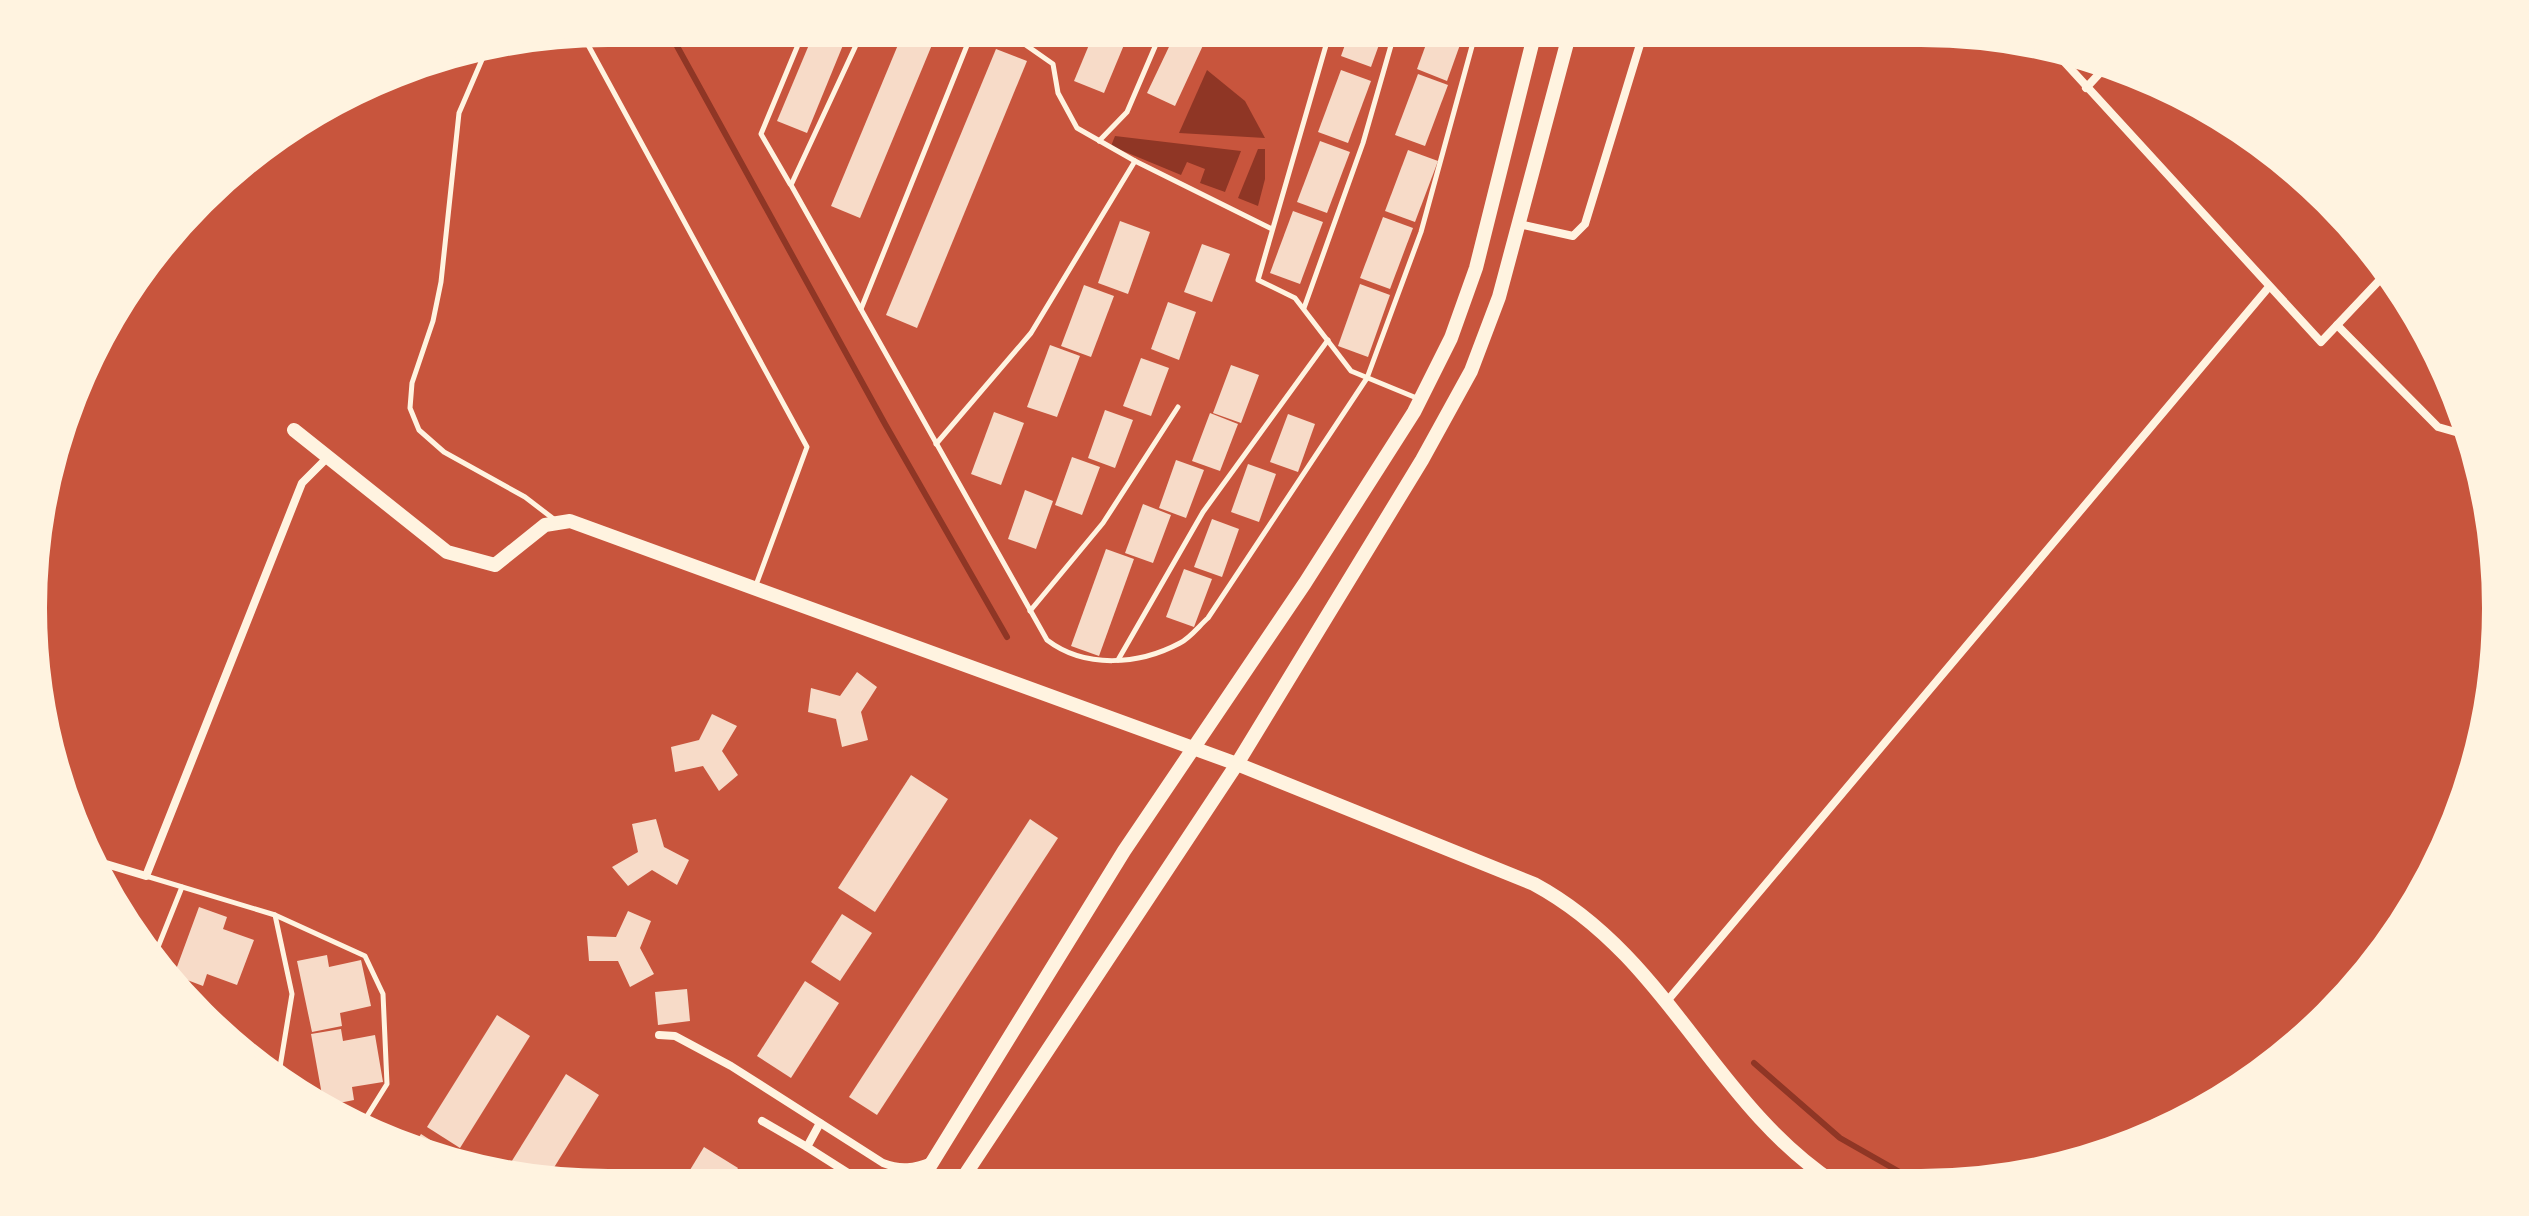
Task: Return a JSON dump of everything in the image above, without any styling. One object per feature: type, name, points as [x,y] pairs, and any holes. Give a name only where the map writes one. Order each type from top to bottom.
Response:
[{"type":"main road","points":[[925,1174],[1124,851],[1305,583],[1420,400],[1451,338],[1476,268],[1532,42]]},
{"type":"main road","points":[[966,1174],[1237,764],[1422,460],[1471,371],[1499,297],[1567,42]]},
{"type":"main road","points":[[294,430],[447,552],[495,565],[545,525],[570,521],[1237,764],[1534,884],[1574,906],[1613,940],[1668,1000],[1770,1130],[1821,1174]]},
{"type":"street","points":[[1519,224],[1573,236],[1585,224],[1641,42]]},
{"type":"street","points":[[2062,60],[2268,288],[2321,342],[2381,279]]},
{"type":"street","points":[[2086,88],[2101,71]]},
{"type":"street","points":[[1668,1000],[2268,288]]},
{"type":"street","points":[[2337,325],[2438,427],[2459,433]]},
{"type":"street","points":[[103,863],[146,876],[302,483],[327,458]]},
{"type":"street","points":[[659,1035],[675,1036],[896,1168],[916,1168],[933,1161]]},
{"type":"street","points":[[762,1121],[850,1174]]},
{"type":"street","points":[[807,1147],[820,1123]]},
{"type":"lane","points":[[723,42],[748,42]]},
{"type":"lane","points":[[799,42],[761,134],[1047,640],[1062,651],[1096,661],[1146,657],[1183,642],[1208,618],[1367,378],[1421,232],[1473,42]]},
{"type":"lane","points":[[791,185],[857,42]]},
{"type":"lane","points":[[861,310],[968,42]]},
{"type":"lane","points":[[1022,42],[1053,64],[1058,93],[1077,128],[1135,161],[1272,229]]},
{"type":"lane","points":[[1099,141],[1127,112],[1157,42]]},
{"type":"lane","points":[[1327,42],[1258,280],[1295,298],[1351,371],[1420,400]]},
{"type":"lane","points":[[1303,309],[1363,143],[1392,42]]},
{"type":"lane","points":[[587,43],[807,447],[755,586]]},
{"type":"lane","points":[[483,56],[459,113],[441,282],[433,321],[412,383],[410,408],[419,430],[444,452],[525,497],[556,521]]},
{"type":"lane","points":[[936,444],[1031,333],[1135,161]]},
{"type":"lane","points":[[1118,660],[1203,512],[1328,340]]},
{"type":"lane","points":[[1030,611],[1103,523],[1178,407]]},
{"type":"lane","points":[[146,876],[275,915],[365,956],[383,994],[387,1084],[365,1119]]},
{"type":"lane","points":[[157,950],[182,887]]},
{"type":"lane","points":[[275,915],[292,994],[280,1069]]},
{"type":"shaded area","points":[[1207,70],[1245,101],[1265,138],[1179,133]]},
{"type":"shaded area","points":[[1115,136],[1241,151],[1225,192],[1200,183],[1205,169],[1187,162],[1181,175],[1111,146]]},
{"type":"shaded area","points":[[1258,149],[1265,149],[1265,179],[1258,206],[1238,198]]},
{"type":"building","points":[[810,42],[844,42],[807,133],[777,121]]},
{"type":"building","points":[[899,42],[933,42],[860,218],[831,206]]},
{"type":"building","points":[[1090,42],[1125,42],[1104,93],[1074,81]]},
{"type":"building","points":[[1171,42],[1205,42],[1175,106],[1147,93]]},
{"type":"building","points":[[1346,42],[1380,42],[1371,67],[1341,56]]},
{"type":"building","points":[[1427,42],[1461,42],[1447,81],[1417,69]]},
{"type":"building","points":[[996,49],[1027,61],[917,328],[886,315]]},
{"type":"building","points":[[1341,70],[1371,81],[1348,143],[1318,132]]},
{"type":"building","points":[[1418,74],[1448,85],[1425,146],[1395,135]]},
{"type":"building","points":[[1320,141],[1350,152],[1327,213],[1297,202]]},
{"type":"building","points":[[1408,150],[1438,161],[1415,222],[1385,211]]},
{"type":"building","points":[[1293,211],[1323,222],[1300,284],[1270,273]]},
{"type":"building","points":[[1383,217],[1413,228],[1390,289],[1360,278]]},
{"type":"building","points":[[1120,221],[1150,232],[1128,294],[1098,283]]},
{"type":"building","points":[[1202,244],[1230,254],[1212,302],[1184,292]]},
{"type":"building","points":[[1360,284],[1390,295],[1368,357],[1338,346]]},
{"type":"building","points":[[1084,285],[1114,296],[1091,357],[1061,346]]},
{"type":"building","points":[[1168,302],[1196,312],[1179,360],[1151,349]]},
{"type":"building","points":[[1050,345],[1080,356],[1057,417],[1027,407]]},
{"type":"building","points":[[1141,358],[1169,368],[1151,416],[1123,406]]},
{"type":"building","points":[[1231,365],[1259,375],[1241,423],[1213,413]]},
{"type":"building","points":[[1105,410],[1133,420],[1115,468],[1088,458]]},
{"type":"building","points":[[994,412],[1024,423],[1001,485],[971,474]]},
{"type":"building","points":[[1210,413],[1238,424],[1220,471],[1192,461]]},
{"type":"building","points":[[1288,414],[1315,424],[1298,472],[1270,462]]},
{"type":"building","points":[[1072,457],[1100,467],[1082,515],[1055,505]]},
{"type":"building","points":[[1176,460],[1204,470],[1186,518],[1159,508]]},
{"type":"building","points":[[1248,464],[1276,474],[1259,522],[1231,512]]},
{"type":"building","points":[[1025,490],[1053,501],[1036,549],[1008,539]]},
{"type":"building","points":[[1143,504],[1171,515],[1153,563],[1125,553]]},
{"type":"building","points":[[1212,519],[1239,529],[1222,577],[1194,567]]},
{"type":"building","points":[[1106,549],[1134,559],[1099,656],[1071,646]]},
{"type":"building","points":[[1184,569],[1212,579],[1194,627],[1166,617]]},
{"type":"building","points":[[857,672],[877,687],[861,712],[868,740],[842,747],[836,719],[808,712],[811,688],[840,696]]},
{"type":"building","points":[[712,714],[737,726],[722,751],[738,775],[719,791],[703,766],[675,772],[671,747],[699,740]]},
{"type":"building","points":[[911,775],[948,799],[875,912],[838,888]]},
{"type":"building","points":[[656,819],[664,847],[689,860],[677,885],[652,870],[628,886],[612,867],[638,852],[632,824]]},
{"type":"building","points":[[1030,819],[1058,838],[877,1115],[849,1097]]},
{"type":"building","points":[[199,907],[227,917],[223,929],[254,940],[237,985],[207,974],[203,986],[175,972]]},
{"type":"building","points":[[628,911],[651,921],[640,948],[654,974],[630,987],[618,961],[589,961],[587,936],[616,937]]},
{"type":"building","points":[[842,914],[872,933],[840,981],[811,962]]},
{"type":"building","points":[[327,955],[329,967],[361,960],[371,1006],[340,1013],[342,1026],[312,1032],[297,961]]},
{"type":"building","points":[[805,981],[839,1003],[791,1078],[757,1056]]},
{"type":"building","points":[[687,989],[690,1021],[658,1025],[655,992]]},
{"type":"building","points":[[497,1015],[530,1036],[460,1148],[427,1127]]},
{"type":"building","points":[[341,1029],[343,1041],[375,1035],[383,1082],[352,1087],[354,1100],[335,1104],[322,1096],[311,1034]]},
{"type":"building","points":[[566,1074],[599,1095],[552,1171],[510,1165]]},
{"type":"building","points":[[421,1134],[447,1150],[426,1144],[417,1141]]},
{"type":"building","points":[[704,1147],[738,1168],[734,1174],[688,1174]]},
{"type":"waterway","points":[[675,42],[885,424],[1007,637]]},
{"type":"waterway","points":[[1754,1063],[1840,1138],[1903,1174]]}]
